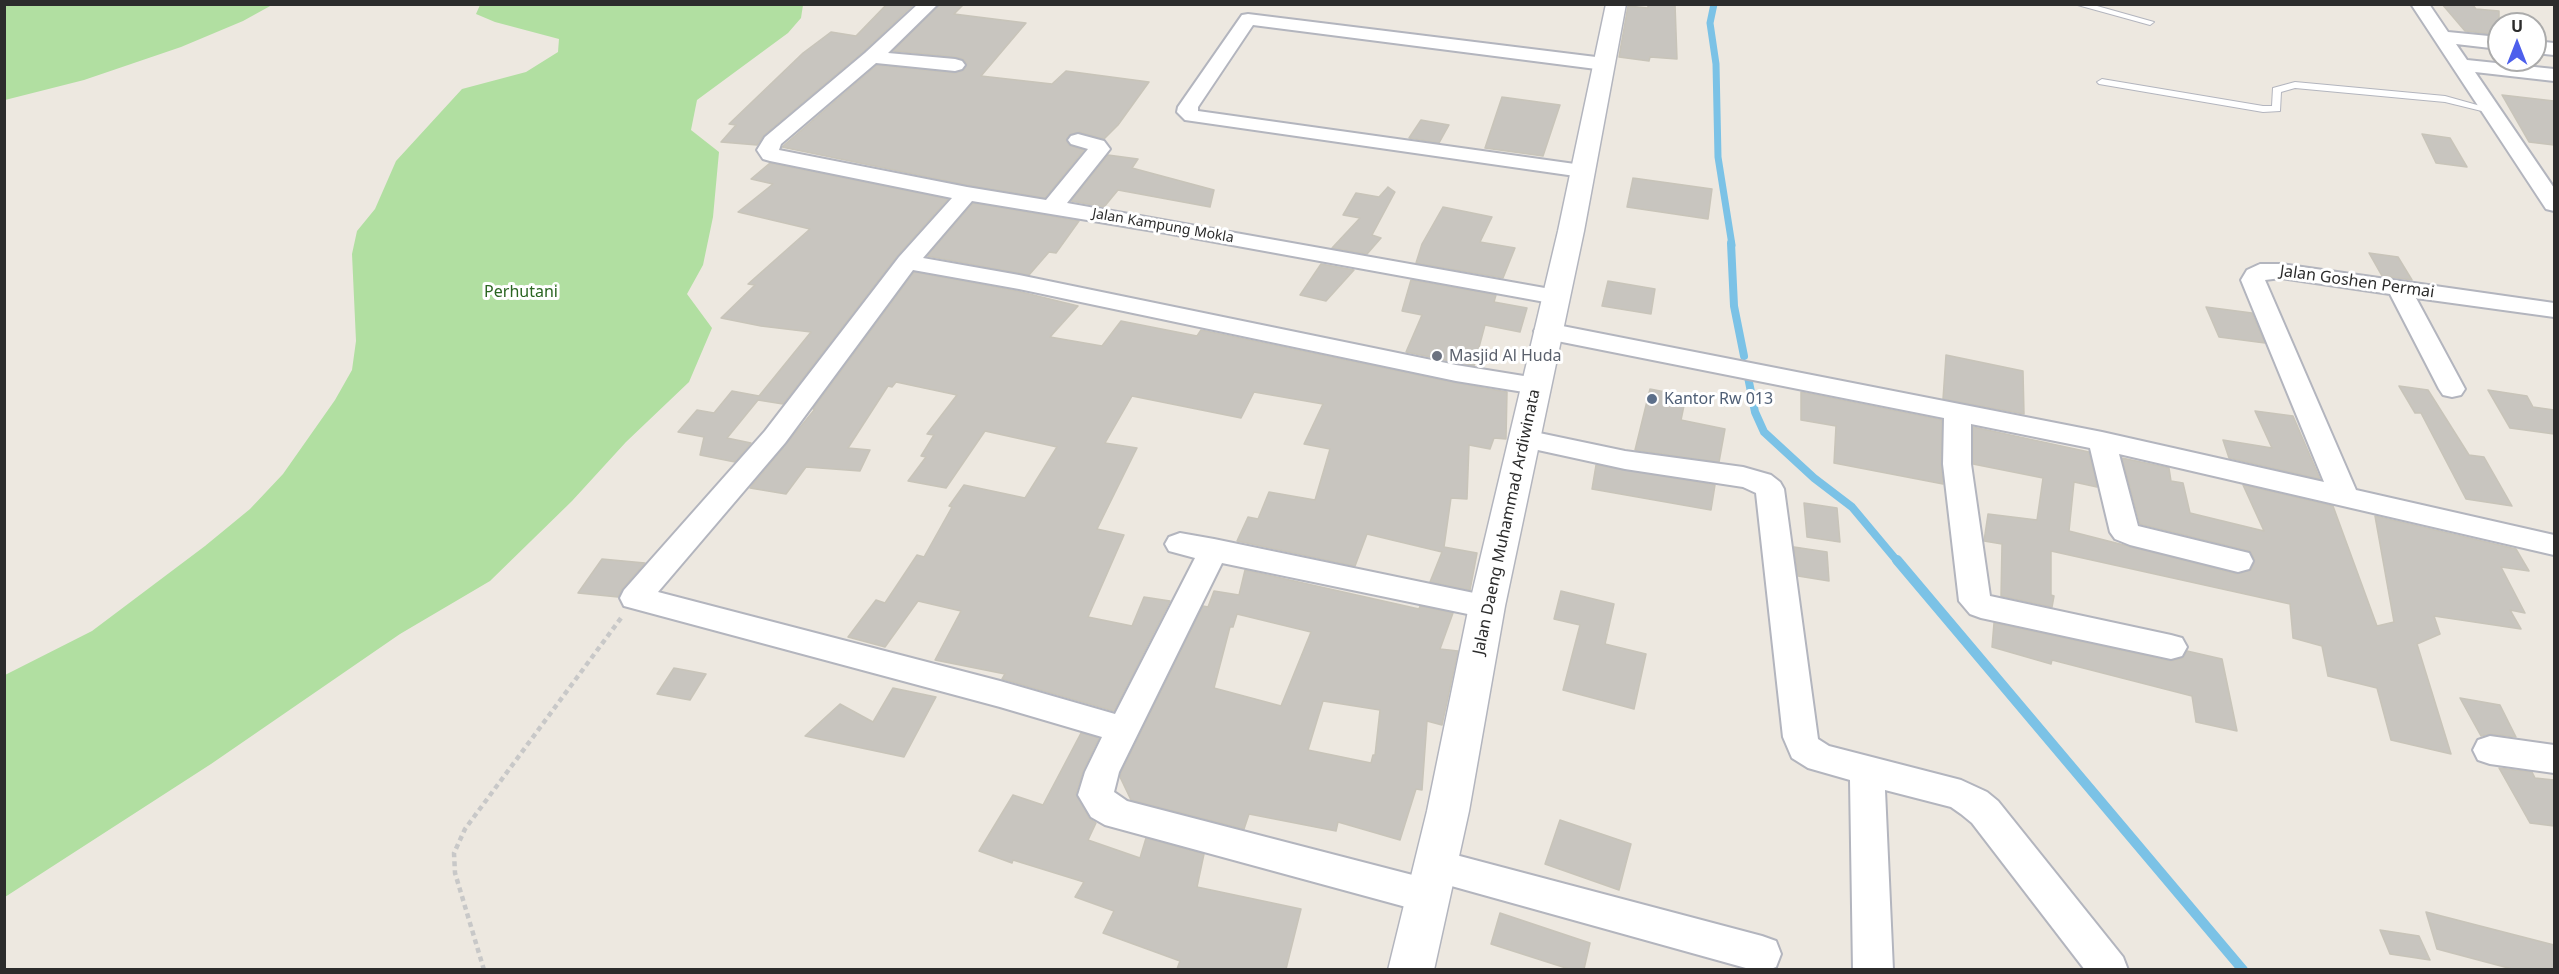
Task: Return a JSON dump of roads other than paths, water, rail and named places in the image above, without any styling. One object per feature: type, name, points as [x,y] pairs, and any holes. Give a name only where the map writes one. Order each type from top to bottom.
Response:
[{"type":"main road","name":"Jalan Daeng Muhammad Ardiwinata","points":[[1411,969],[1465,729],[1487,606],[1556,297],[1616,4]]},
{"type":"street","points":[[872,57],[929,4]]},
{"type":"street","points":[[2420,4],[2554,204]]},
{"type":"street","points":[[1582,171],[1192,116],[1187,112],[1188,107],[1248,19],[1604,64]]},
{"type":"street","points":[[2442,37],[2487,42]]},
{"type":"street","points":[[872,57],[956,65]]},
{"type":"street","name":"Jalan Kampung Mokla","points":[[872,57],[772,141],[768,150],[770,155],[967,194],[1052,207],[1556,297]]},
{"type":"street","points":[[2462,65],[2548,74],[2554,95]]},
{"type":"street","points":[[1052,207],[1099,149],[1097,145],[1078,140]]},
{"type":"street","points":[[967,194],[907,262],[775,437],[635,598],[1000,694],[1124,730]]},
{"type":"street","points":[[907,262],[1019,282],[1456,373],[1536,386]]},
{"type":"street","name":"Jalan Goshen Permai","points":[[2344,495],[2253,280],[2260,271],[2281,270],[2554,310]]},
{"type":"street","points":[[2399,288],[2452,389]]},
{"type":"street","points":[[1547,331],[2102,441],[2554,545]]},
{"type":"street","points":[[1958,412],[1957,464],[1965,513],[1972,596],[1975,601],[1981,606],[2171,646]]},
{"type":"street","points":[[1525,439],[1625,460],[1743,477],[1761,482],[1770,489],[1800,737],[1804,748],[1811,754],[1961,795],[1985,812],[2109,969]]},
{"type":"street","points":[[2102,441],[2125,532],[2238,561]]},
{"type":"street","points":[[1180,544],[1487,606]]},
{"type":"street","points":[[1214,550],[1102,772],[1096,795],[1104,806],[1118,814],[1762,954]]},
{"type":"street","points":[[2490,750],[2554,759]]},
{"type":"street","points":[[1867,770],[1873,969]]},
{"type":"lane","points":[[2078,4],[2150,22]]},
{"type":"lane","points":[[2102,82],[2263,109],[2277,109],[2276,90],[2295,85],[2445,99],[2490,110]]},
{"type":"waterway","points":[[1714,4],[1710,23],[1716,64],[1718,157],[1732,245]]},
{"type":"waterway","points":[[1731,243],[1734,306],[1744,356]]},
{"type":"waterway","points":[[1748,377],[1755,412],[1764,432],[1814,478],[1852,507],[1898,562]]},
{"type":"waterway","points":[[1897,560],[2243,970]]},
{"type":"place","name":"Masjid Al Huda","points":[[1437,356]]},
{"type":"place","name":"Kantor Rw 013","points":[[1652,399]]},
{"type":"park label","name":"Perhutani","points":[[521,292]]}]
